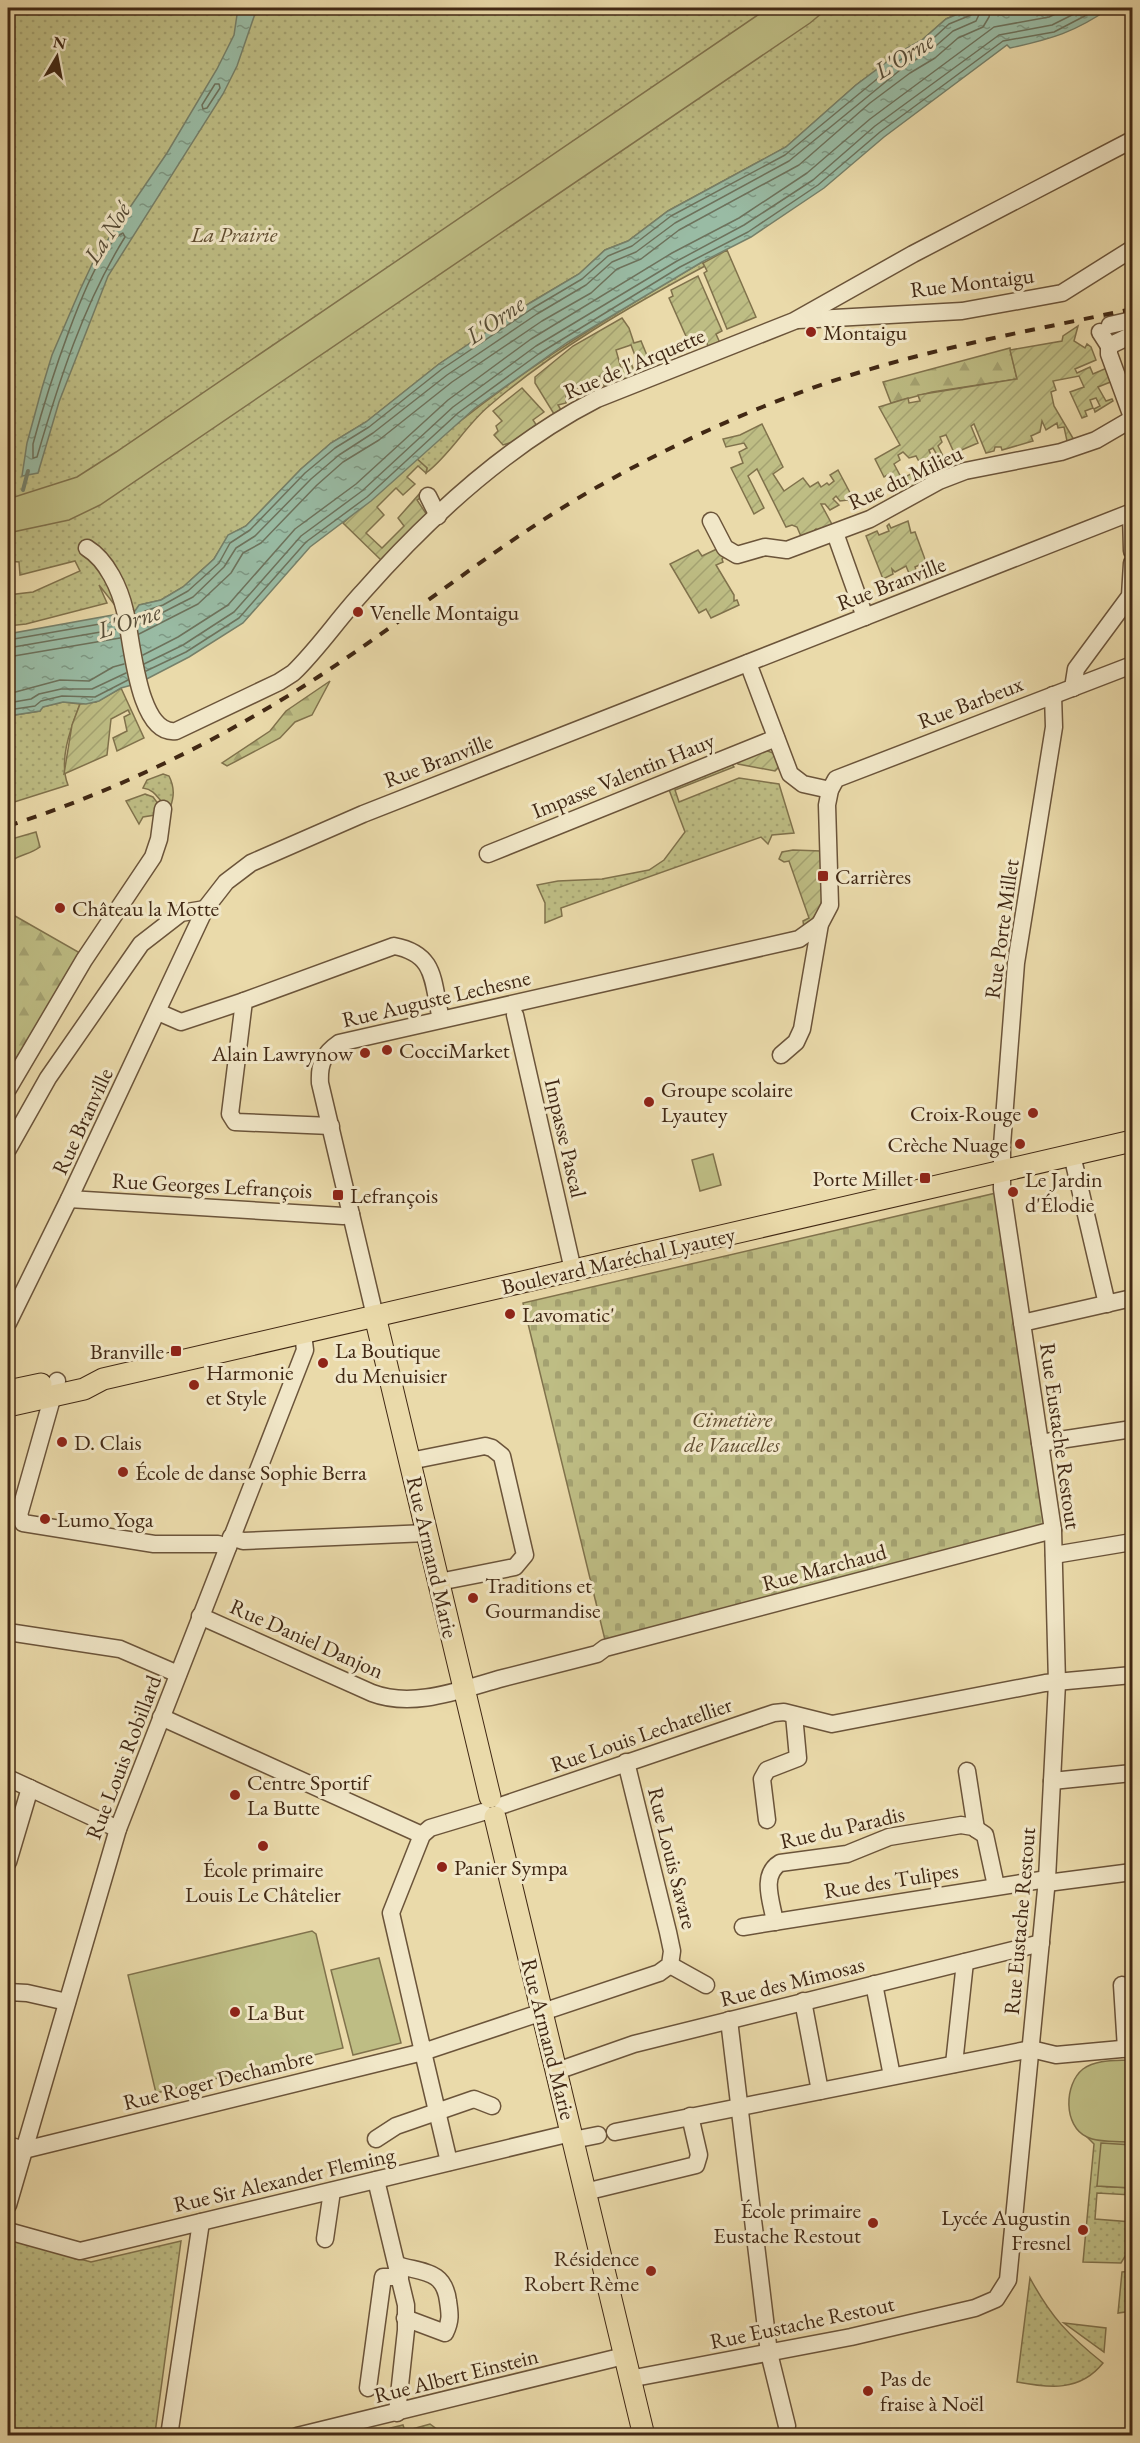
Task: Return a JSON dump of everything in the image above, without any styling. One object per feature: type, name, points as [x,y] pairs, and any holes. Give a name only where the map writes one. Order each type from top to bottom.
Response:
[{"type":"main road","name":"Boulevard Maréchal Lyautey","points":[[8,1391],[84,1389],[103,1379],[1132,1141]]},
{"type":"main road","name":"Rue Armand Marie","points":[[375,1316],[644,2436]]},
{"type":"main road","name":"Boulevard Maréchal Lyautey","points":[[8,1406],[54,1388]]},
{"type":"street","name":"Rue de l'Arquette","points":[[87,548],[115,581],[125,611],[139,685],[148,710],[165,730],[176,731],[293,673],[392,559],[438,516],[533,436],[571,412],[597,399],[826,310],[1132,140]]},
{"type":"street","name":"Rue Montaigu","points":[[826,310],[962,311],[1062,293],[1132,249]]},
{"type":"street","points":[[1106,334],[1132,320]]},
{"type":"street","points":[[1106,334],[1132,335]]},
{"type":"street","points":[[1106,334],[1113,369],[1132,418]]},
{"type":"street","name":"Rue du Milieu","points":[[711,521],[725,548],[737,555],[765,548],[787,550],[870,519],[939,481],[965,471],[1070,450],[1096,440],[1132,418]]},
{"type":"street","points":[[428,496],[438,516]]},
{"type":"street","points":[[1132,513],[1132,550]]},
{"type":"street","name":"Rue Branville","points":[[8,1323],[158,1012],[205,909],[234,874],[273,852],[357,816],[1132,513]]},
{"type":"street","points":[[835,533],[866,617]]},
{"type":"street","points":[[1072,688],[1076,669],[1130,596],[1132,563]]},
{"type":"street","points":[[748,663],[794,779],[830,790],[827,805],[830,905],[820,924],[802,1029],[796,1042],[781,1055]]},
{"type":"street","name":"Rue Barbeux","points":[[830,790],[836,779],[1132,665]]},
{"type":"street","name":"Rue Porte Millet","points":[[1002,1171],[1017,963],[1053,727],[1053,695]]},
{"type":"street","name":"Impasse Valentin Hauy","points":[[488,854],[776,738]]},
{"type":"street","points":[[8,1089],[84,960],[153,857],[159,839],[163,809]]},
{"type":"street","points":[[8,1149],[48,1078],[129,959],[166,923],[193,909],[205,909]]},
{"type":"street","name":"Rue Auguste Lechesne","points":[[375,1316],[320,1073],[326,1054],[339,1043],[800,939],[820,924]]},
{"type":"street","points":[[158,1012],[181,1022],[394,946],[416,952],[427,962],[441,1019]]},
{"type":"street","points":[[244,1001],[230,1114],[235,1122],[331,1126]]},
{"type":"street","name":"Impasse Pascal","points":[[515,1016],[573,1270]]},
{"type":"street","points":[[1072,1155],[1107,1304]]},
{"type":"street","name":"Rue Eustache Restout","points":[[629,2379],[769,2353],[975,2308],[996,2299],[1011,2270],[1047,1881],[1057,1683],[1053,1530],[1002,1171]]},
{"type":"street","name":"Rue Georges Lefrançois","points":[[69,1199],[343,1216],[351,1214]]},
{"type":"street","points":[[1022,1323],[1132,1298]]},
{"type":"street","name":"Rue Louis Robillard","points":[[8,2205],[16,2148],[67,2002],[118,1829],[306,1350],[303,1334]]},
{"type":"street","points":[[54,1388],[19,1515],[23,1523],[153,1545],[218,1544],[243,1540],[427,1533]]},
{"type":"street","points":[[1040,1443],[1132,1429]]},
{"type":"street","points":[[410,1461],[485,1446],[492,1448],[502,1456],[525,1555],[523,1559],[515,1567],[439,1582]]},
{"type":"street","name":"Rue Marchaud","points":[[605,1648],[1053,1530]]},
{"type":"street","points":[[1054,1555],[1132,1542]]},
{"type":"street","name":"Rue Daniel Danjon","points":[[200,1616],[383,1697],[417,1698],[464,1689],[597,1654],[605,1648]]},
{"type":"street","points":[[8,1632],[120,1649],[178,1674]]},
{"type":"street","name":"Rue Louis Lechatellier","points":[[422,1835],[430,1828],[774,1713],[794,1714],[832,1724],[999,1691],[1132,1675]]},
{"type":"street","points":[[767,1820],[762,1779],[767,1770],[798,1758],[794,1714]]},
{"type":"street","points":[[161,1717],[422,1835],[391,1913],[449,2163]]},
{"type":"street","name":"Rue Louis Savare","points":[[626,1762],[668,1932],[672,1951],[670,1965]]},
{"type":"street","points":[[967,1771],[976,1829],[988,1840],[996,1886]]},
{"type":"street","points":[[1052,1781],[1132,1773]]},
{"type":"street","points":[[8,1778],[118,1829]]},
{"type":"street","points":[[8,1862],[30,1788]]},
{"type":"street","name":"Rue du Paradis","points":[[775,1922],[768,1877],[773,1867],[780,1863],[853,1852],[889,1837],[961,1825],[976,1829]]},
{"type":"street","name":"Rue des Tulipes","points":[[743,1927],[996,1886],[1132,1872]]},
{"type":"street","name":"Rue des Mimosas","points":[[557,2071],[634,2044],[1041,1943]]},
{"type":"street","points":[[954,2064],[965,1962]]},
{"type":"street","points":[[423,2052],[659,1973],[670,1965],[706,1985]]},
{"type":"street","points":[[874,1984],[892,2076]]},
{"type":"street","points":[[615,2132],[1030,2049],[1056,2055],[1129,2048],[1122,1985]]},
{"type":"street","points":[[8,1992],[27,1993],[67,2002]]},
{"type":"street","points":[[802,2001],[820,2091]]},
{"type":"street","points":[[729,2020],[769,2353],[787,2426]]},
{"type":"street","name":"Rue Roger Dechambre","points":[[16,2148],[423,2052]]},
{"type":"street","points":[[376,2139],[396,2126],[474,2099],[492,2106]]},
{"type":"street","points":[[585,2192],[696,2165],[699,2155],[690,2116]]},
{"type":"street","name":"Rue Sir Alexander Fleming","points":[[8,2231],[80,2251],[449,2163],[572,2137],[598,2135]]},
{"type":"street","points":[[376,2180],[398,2271],[405,2318],[397,2413]]},
{"type":"street","points":[[325,2240],[332,2191]]},
{"type":"street","points":[[169,2436],[201,2222]]},
{"type":"street","points":[[368,2388],[383,2277],[398,2271],[440,2277],[446,2286],[451,2322],[445,2333],[405,2318]]},
{"type":"street","name":"Rue Albert Einstein","points":[[298,2435],[397,2413],[624,2356]]},
{"type":"green space","name":"La Prairie","points":[[8,8],[972,8],[946,19],[922,40],[856,85],[786,147],[668,211],[628,241],[605,250],[579,274],[530,303],[439,364],[366,422],[331,443],[301,469],[246,526],[229,535],[214,559],[183,587],[161,600],[140,605],[135,611],[121,613],[99,585],[107,603],[26,624],[8,626],[8,595],[33,592],[80,571],[75,561],[20,575],[19,562],[8,561]]},
{"type":"green space","points":[[768,8],[828,8],[810,23],[100,505],[69,520],[8,533],[8,499],[77,477],[116,452]]},
{"type":"green space","points":[[727,250],[756,317],[727,329],[704,273],[707,271],[703,263]]},
{"type":"green space","points":[[702,262],[705,266],[593,330],[540,366],[481,414],[443,458],[426,473],[427,468],[416,458],[483,403],[554,353]]},
{"type":"green space","points":[[698,276],[722,331],[716,334],[720,343],[709,348],[704,337],[689,343],[669,298],[673,296],[671,290]]},
{"type":"green space","points":[[622,318],[629,328],[634,343],[641,341],[653,370],[642,374],[631,345],[616,350],[621,368],[631,363],[636,376],[605,388],[600,376],[566,394],[566,403],[558,405],[561,410],[554,414],[535,383],[535,377],[573,346]]},
{"type":"green space","points":[[1078,326],[1074,341],[1085,348],[1087,344],[1091,347],[1096,360],[1075,369],[1077,373],[1090,367],[1093,374],[1109,367],[1113,381],[1098,387],[1106,401],[1112,399],[1113,401],[1095,412],[1094,409],[1100,406],[1096,398],[1090,400],[1093,408],[1085,411],[1087,416],[1082,418],[1070,392],[1084,387],[1079,376],[1053,381],[1056,390],[1051,392],[1054,406],[1074,440],[1067,441],[1064,427],[1058,428],[1057,423],[1046,430],[1042,421],[1040,432],[1031,436],[1033,441],[1002,450],[1001,447],[995,447],[994,451],[986,453],[974,424],[971,426],[978,443],[959,451],[960,455],[956,457],[946,435],[940,437],[942,442],[938,446],[944,458],[940,460],[933,448],[929,450],[935,465],[924,471],[916,456],[909,458],[903,452],[898,455],[900,460],[894,464],[902,479],[914,472],[920,485],[911,490],[904,482],[895,483],[889,474],[884,477],[875,459],[900,445],[879,407],[908,398],[909,403],[920,401],[918,395],[1017,379],[1010,350],[1062,341],[1063,336]]},
{"type":"green space","points":[[1010,348],[1017,379],[932,392],[891,403],[883,382]]},
{"type":"green space","points":[[522,388],[544,412],[533,420],[537,426],[516,441],[503,445],[494,435],[498,431],[496,426],[502,421],[493,411]]},
{"type":"green space","points":[[762,424],[783,467],[773,474],[784,491],[803,478],[810,487],[818,482],[821,487],[827,483],[829,485],[834,481],[830,475],[838,470],[856,504],[852,505],[848,500],[840,501],[836,496],[833,499],[839,505],[830,510],[825,504],[821,504],[834,528],[819,534],[816,529],[803,541],[797,527],[792,525],[786,527],[757,469],[748,476],[764,508],[754,514],[731,468],[743,463],[739,452],[747,448],[744,443],[726,447],[723,439],[740,435]]},
{"type":"green space","points":[[416,458],[427,468],[426,473],[418,466],[407,477],[415,484],[403,495],[396,488],[377,507],[384,515],[366,533],[382,548],[404,526],[398,518],[421,492],[422,497],[417,500],[427,515],[382,561],[343,523]]},
{"type":"green space","points":[[908,521],[911,533],[915,532],[926,562],[915,567],[918,576],[911,578],[906,566],[895,572],[892,569],[893,574],[883,579],[866,536],[877,531],[879,535],[889,531],[887,526],[889,524],[891,528]]},
{"type":"green space","points":[[719,548],[726,555],[722,559],[723,562],[716,565],[734,595],[734,601],[737,600],[739,605],[711,618],[706,609],[699,613],[670,564],[698,550],[702,556]]},
{"type":"green space","points":[[330,681],[312,715],[295,722],[280,738],[227,766],[222,763],[270,731],[286,711]]},
{"type":"green space","points":[[121,688],[144,738],[117,751],[113,738],[127,731],[124,717],[130,714],[128,710],[111,719],[107,755],[64,774],[72,725],[80,704],[96,702]]},
{"type":"green space","points":[[63,702],[80,704],[65,755],[65,775],[68,785],[8,804],[8,716],[40,711],[42,707]]},
{"type":"green space","points":[[765,750],[773,753],[779,767],[775,771],[737,762]]},
{"type":"green space","points":[[731,763],[734,767],[675,790],[679,802],[739,778],[779,784],[794,833],[772,835],[768,844],[761,837],[561,908],[562,916],[545,923],[545,903],[537,885],[558,881],[602,879],[649,870],[664,860],[685,832],[668,787]]},
{"type":"green space","points":[[163,774],[169,776],[173,788],[170,808],[152,791],[143,788],[147,780]]},
{"type":"green space","points":[[145,794],[153,797],[159,805],[155,815],[143,817],[139,824],[126,801]]},
{"type":"green space","points":[[36,832],[40,847],[8,864],[8,840]]},
{"type":"green space","points":[[821,851],[822,902],[813,920],[804,928],[803,921],[809,918],[789,861],[784,862],[779,859],[782,852]]},
{"type":"green space","points":[[8,912],[80,953],[8,1079]]},
{"type":"green space","points":[[713,1154],[721,1185],[700,1191],[692,1160]]},
{"type":"green space","name":"Cimetière de Vaucelles","points":[[996,1193],[1046,1527],[606,1644],[523,1303]]},
{"type":"green space","name":"La But","points":[[312,1931],[316,1934],[343,2048],[156,2093],[128,1975]]},
{"type":"green space","points":[[379,1958],[401,2043],[353,2055],[331,1970]]},
{"type":"green space","points":[[1132,2060],[1132,2142],[1092,2139],[1079,2132],[1070,2115],[1069,2105],[1072,2084],[1077,2076],[1083,2069],[1094,2064]]},
{"type":"green space","points":[[1088,2138],[1132,2142],[1132,2145],[1097,2186],[1132,2188],[1132,2195],[1097,2193],[1095,2219],[1132,2222],[1132,2245],[1121,2263],[1083,2262],[1094,2144]]},
{"type":"green space","points":[[1101,2143],[1132,2145],[1132,2188],[1097,2186]]},
{"type":"green space","points":[[10,2240],[91,2262],[181,2241],[155,2433],[24,2436],[8,2433],[8,2249]]},
{"type":"green space","points":[[1132,2271],[1132,2311],[1118,2313],[1122,2272]]},
{"type":"green space","points":[[1030,2278],[1061,2325],[1103,2363],[1084,2379],[1063,2386],[1041,2386],[1017,2382]]},
{"type":"green space","points":[[1064,2323],[1106,2328],[1104,2352]]},
{"type":"green space","points":[[430,2424],[441,2432],[459,2435],[389,2435],[390,2428],[403,2425],[405,2431]]},
{"type":"water","points":[[238,8],[257,8],[237,66],[223,94],[108,276],[59,402],[38,473],[22,476],[27,443],[52,355],[80,290],[94,260],[167,153],[217,69],[234,35]]},
{"type":"water","name":"L'Orne","points":[[972,8],[1110,8],[1063,34],[1010,48],[1007,45],[884,137],[824,188],[751,237],[702,262],[568,342],[475,408],[371,501],[310,547],[243,623],[189,657],[139,683],[121,688],[99,701],[86,704],[63,702],[43,707],[40,711],[8,716],[8,634],[135,611],[139,605],[161,600],[183,587],[214,559],[228,535],[246,526],[301,469],[331,443],[366,422],[439,364],[530,303],[579,274],[605,250],[628,241],[668,211],[786,147],[856,85],[900,52],[922,40],[946,19]]},
{"type":"waterway","name":"La Noé","points":[[23,490],[28,471]]},
{"type":"railway","points":[[8,826],[129,780],[244,722],[318,677],[562,508],[629,469],[691,438],[786,398],[851,375],[921,355],[1132,309]]},
{"type":"place","name":"Montaigu","points":[[811,332]]},
{"type":"place","name":"Venelle Montaigu","points":[[358,612]]},
{"type":"place","name":"Carrières","points":[[823,876]]},
{"type":"place","name":"Château la Motte","points":[[60,908]]},
{"type":"place","name":"CocciMarket","points":[[387,1050]]},
{"type":"place","name":"Alain Lawrynow","points":[[365,1053]]},
{"type":"place","name":"Groupe scolaire Lyautey","points":[[649,1102]]},
{"type":"place","name":"Croix-Rouge","points":[[1033,1113]]},
{"type":"place","name":"Crèche Nuage","points":[[1020,1144]]},
{"type":"place","name":"Porte Millet","points":[[925,1178]]},
{"type":"place","name":"Le Jardin d'Élodie","points":[[1013,1192]]},
{"type":"place","name":"Lefrançois","points":[[338,1195]]},
{"type":"place","name":"Lavomatic'","points":[[510,1314]]},
{"type":"place","name":"Branville","points":[[176,1351]]},
{"type":"place","name":"La Boutique du Menuisier","points":[[323,1363]]},
{"type":"place","name":"Harmonie et Style","points":[[194,1385]]},
{"type":"place","name":"D. Clais","points":[[62,1442]]},
{"type":"place","name":"École de danse Sophie Berra","points":[[123,1472]]},
{"type":"place","name":"Lumo Yoga","points":[[45,1519]]},
{"type":"place","name":"Traditions et Gourmandise","points":[[473,1598]]},
{"type":"place","name":"Centre Sportif La Butte","points":[[235,1795]]},
{"type":"place","name":"École primaire Louis Le Châtelier","points":[[263,1846]]},
{"type":"place","name":"Panier Sympa","points":[[442,1867]]},
{"type":"place","name":"La But","points":[[235,2012]]},
{"type":"place","name":"École primaire Eustache Restout","points":[[873,2223]]},
{"type":"place","name":"Lycée Augustin Fresnel","points":[[1083,2230]]},
{"type":"place","name":"Résidence Robert Rème","points":[[651,2271]]},
{"type":"place","name":"Pas de fraise à Noël","points":[[868,2391]]}]
